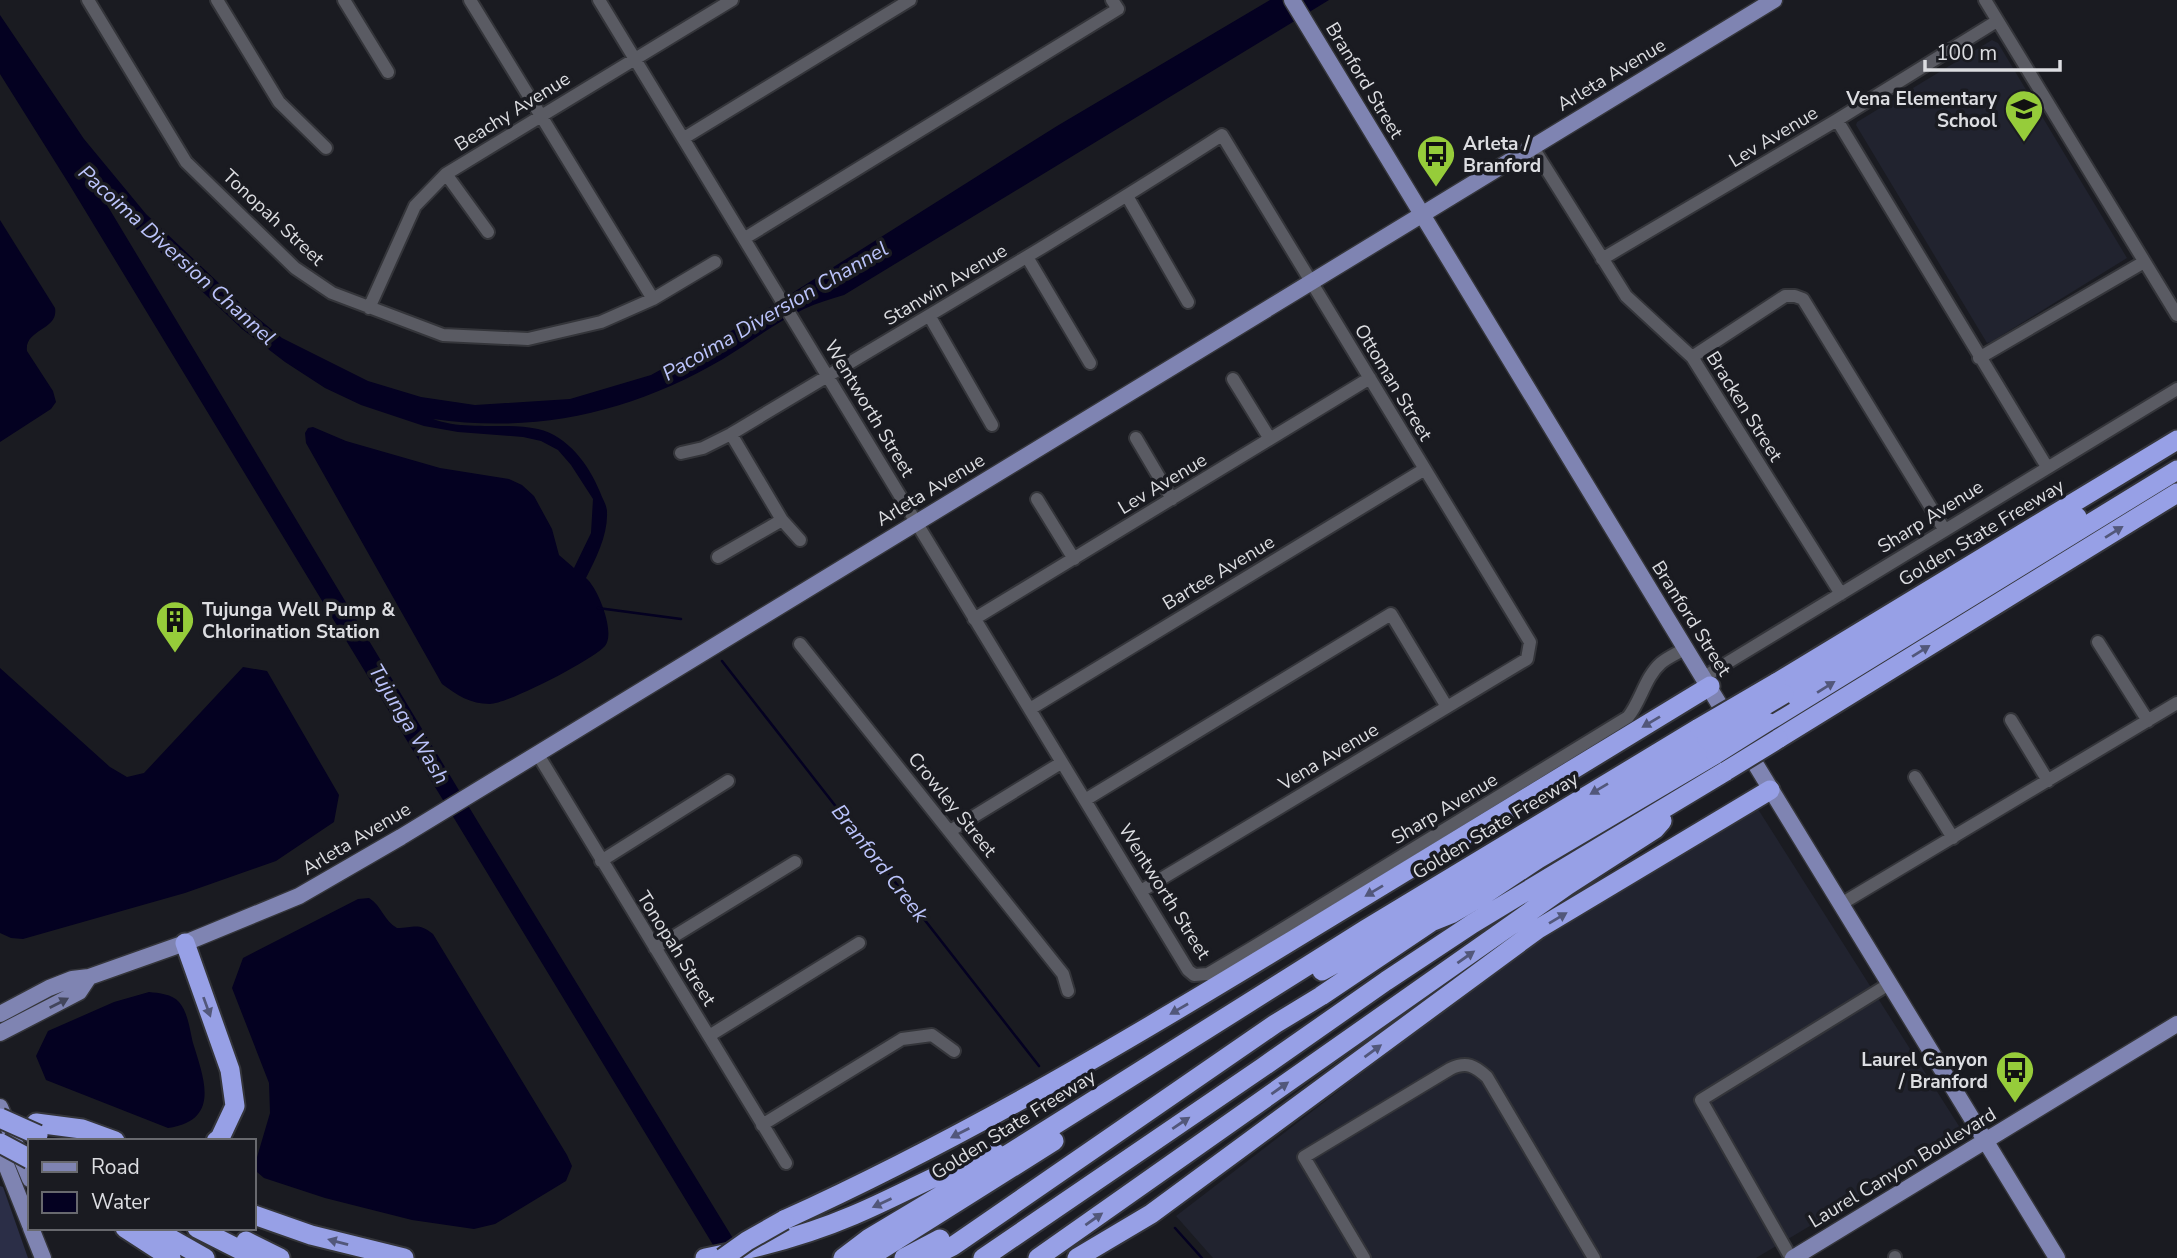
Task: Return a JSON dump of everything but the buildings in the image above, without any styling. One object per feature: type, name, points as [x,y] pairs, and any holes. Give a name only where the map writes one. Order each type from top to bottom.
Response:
[{"type":"highway","name":"Golden State Freeway","points":[[843,1258],[868,1239],[1366,929],[1707,741],[1780,688],[2177,440]]},
{"type":"highway","points":[[1780,688],[2177,457]]},
{"type":"highway","points":[[983,1258],[1472,924],[1726,771],[1772,731],[2177,470]]},
{"type":"highway","points":[[868,1258],[1216,1037],[1707,741],[1772,731],[2177,493]]},
{"type":"highway","points":[[714,1258],[784,1220],[1009,1108],[1117,1046],[1707,681]]},
{"type":"highway","points":[[929,1258],[953,1246],[1275,1024],[1431,922],[1451,914],[1538,859],[1707,741]]},
{"type":"highway","points":[[1077,1258],[1170,1200],[1538,929],[1770,790]]},
{"type":"highway","points":[[1038,1258],[1568,885],[1655,829],[1683,797]]},
{"type":"highway","points":[[958,1258],[1348,985],[1436,928],[1451,914]]},
{"type":"highway","points":[[185,943],[230,1070],[235,1106],[219,1139]]},
{"type":"highway","points":[[904,1258],[947,1236],[1048,1168],[1279,1010],[1351,955]]},
{"type":"highway","points":[[0,1107],[38,1136]]},
{"type":"highway","points":[[0,1118],[38,1136],[82,1129],[110,1139]]},
{"type":"highway","points":[[0,1127],[60,1139]]},
{"type":"highway","points":[[0,1143],[28,1158]]},
{"type":"highway","points":[[714,1258],[779,1241],[852,1216],[969,1162],[1019,1147]]},
{"type":"highway","points":[[256,1216],[311,1235],[404,1258]]},
{"type":"highway","points":[[128,1230],[170,1258]]},
{"type":"highway","points":[[156,1230],[205,1258]]},
{"type":"highway","points":[[201,1230],[256,1258]]},
{"type":"highway","points":[[226,1230],[280,1258]]},
{"type":"main road","name":"Branford Street","points":[[1292,0],[2057,1258]]},
{"type":"main road","name":"Arleta Avenue","points":[[0,1014],[72,979],[89,977],[185,943],[299,896],[473,793],[1774,0]]},
{"type":"main road","name":"Arleta Avenue","points":[[0,1033],[79,992],[89,977]]},
{"type":"main road","name":"Laurel Canyon Boulevard","points":[[1792,1258],[2177,1024]]},
{"type":"main road","points":[[0,1107],[28,1174]]},
{"type":"main road","points":[[0,1150],[28,1221]]},
{"type":"main road","points":[[32,1230],[43,1258]]},
{"type":"main road","points":[[43,1230],[50,1258]]},
{"type":"street","name":"Tonopah Street","points":[[88,0],[186,162],[295,268],[332,293],[443,335],[528,339],[601,322],[653,299],[715,262]]},
{"type":"street","points":[[217,0],[279,102],[326,148]]},
{"type":"street","points":[[344,0],[388,72]]},
{"type":"street","points":[[470,0],[653,299]]},
{"type":"street","name":"Wentworth Street","points":[[599,0],[1188,970],[1198,976]]},
{"type":"street","points":[[684,138],[910,0]]},
{"type":"street","points":[[1985,0],[2177,315]]},
{"type":"street","name":"Beachy Avenue","points":[[369,308],[415,206],[446,174],[730,1]]},
{"type":"street","points":[[745,238],[1115,4]]},
{"type":"street","name":"Lev Avenue","points":[[1602,259],[1837,120],[1997,21]]},
{"type":"street","points":[[1837,120],[2046,467]]},
{"type":"street","name":"Stanwin Avenue","points":[[681,453],[703,447],[731,434],[930,317],[1222,135]]},
{"type":"street","name":"Ottoman Street","points":[[1222,135],[1530,642],[1530,649]]},
{"type":"street","name":"Bracken Street","points":[[1532,146],[1626,296],[1692,357],[1840,594]]},
{"type":"street","points":[[446,174],[488,232]]},
{"type":"street","points":[[1126,196],[1188,302]]},
{"type":"street","points":[[1027,257],[1090,363]]},
{"type":"street","points":[[1979,358],[2144,262]]},
{"type":"street","points":[[1692,357],[1785,296],[1803,299],[1944,530]]},
{"type":"street","points":[[930,317],[992,425]]},
{"type":"street","name":"Lev Avenue","points":[[974,619],[1370,378]]},
{"type":"street","points":[[1233,379],[1270,439]]},
{"type":"street","name":"Sharp Avenue","points":[[1707,681],[1840,594],[2177,389]]},
{"type":"street","points":[[731,434],[782,520],[800,540]]},
{"type":"street","points":[[1136,438],[1172,499]]},
{"type":"street","name":"Bartee Avenue","points":[[1030,709],[1425,469]]},
{"type":"street","points":[[1037,499],[1074,559]]},
{"type":"street","points":[[718,558],[782,520]]},
{"type":"street","points":[[1085,800],[1391,614],[1447,707]]},
{"type":"street","points":[[2098,642],[2148,721]]},
{"type":"street","name":"Crowley Street","points":[[800,644],[1063,974],[1068,991]]},
{"type":"street","name":"Sharp Avenue","points":[[1198,976],[1208,974],[1628,717],[1654,671],[1662,662],[1686,648]]},
{"type":"street","name":"Vena Avenue","points":[[1141,891],[1527,659],[1530,649]]},
{"type":"street","points":[[1841,904],[2177,704]]},
{"type":"street","points":[[2011,720],[2048,781]]},
{"type":"street","name":"Tonopah Street","points":[[537,753],[786,1163]]},
{"type":"street","points":[[950,831],[1061,763]]},
{"type":"street","points":[[1915,776],[1953,838]]},
{"type":"street","points":[[601,860],[727,781]]},
{"type":"street","points":[[654,948],[794,862]]},
{"type":"street","points":[[709,1036],[859,943]]},
{"type":"street","points":[[1792,1258],[1701,1100],[1889,984]]},
{"type":"street","points":[[762,1125],[902,1039],[932,1034],[954,1051]]},
{"type":"street","points":[[1364,1258],[1304,1157],[1450,1069],[1464,1064],[1472,1065],[1487,1077],[1594,1258]]},
{"type":"shaded area","points":[[1992,40],[1998,43],[2127,258],[1987,343],[1856,125]]},
{"type":"shaded area","points":[[1756,806],[1964,1134],[1756,1258],[1213,1258],[1176,1216],[1517,954]]},
{"type":"shaded area","points":[[0,1186],[3,1187],[28,1258],[0,1258]]},
{"type":"water","points":[[1270,0],[1329,0],[844,295],[794,314],[689,377],[619,405],[547,421],[472,423],[433,419],[458,425],[525,427],[559,438],[583,462],[607,509],[603,538],[586,578],[596,591],[607,621],[608,640],[605,646],[549,680],[513,697],[490,704],[470,701],[442,684],[306,443],[305,433],[308,428],[313,427],[346,441],[440,468],[509,479],[522,485],[534,496],[552,529],[559,555],[574,568],[591,533],[593,499],[571,465],[558,450],[541,441],[424,426],[361,405],[325,388],[242,329],[98,190],[478,822],[745,1258],[721,1258],[0,74],[0,15],[84,139],[146,214],[242,305],[282,338],[368,381],[421,397],[475,405],[570,399],[651,375],[740,326],[1057,126]]},
{"type":"water","points":[[0,220],[55,308],[52,321],[31,338],[27,351],[53,391],[56,402],[51,409],[0,442]]},
{"type":"water","points":[[243,667],[267,671],[339,795],[334,822],[276,861],[185,893],[23,939],[0,933],[0,668],[110,767],[127,777],[144,773]]},
{"type":"water","points":[[369,898],[397,928],[420,927],[433,934],[572,1166],[566,1181],[495,1224],[474,1229],[412,1220],[325,1198],[264,1178],[257,1172],[256,1161],[270,1113],[269,1083],[232,988],[243,958],[358,899]]},
{"type":"water","points":[[149,992],[176,999],[185,1011],[204,1084],[202,1107],[196,1116],[185,1124],[168,1128],[46,1080],[36,1056],[48,1031],[114,1002]]},
{"type":"waterway","name":"Branford Creek","points":[[598,608],[681,619]]},
{"type":"waterway","name":"Branford Creek","points":[[722,661],[1039,1066]]},
{"type":"waterway","name":"Branford Creek","points":[[1175,1228],[1202,1258]]},
{"type":"place","name":"Vena Elementary School","points":[[2024,143]]},
{"type":"place","name":"Arleta / Branford","points":[[1436,188]]},
{"type":"place","name":"Tujunga Well Pump & Chlorination Station","points":[[175,654]]},
{"type":"place","name":"Laurel Canyon / Branford","points":[[2015,1104]]},
{"type":"water label","name":"Pacoima Diversion Channel","points":[[177,255]]},
{"type":"water label","name":"Pacoima Diversion Channel","points":[[775,311]]},
{"type":"water label","name":"Tujunga Wash","points":[[409,724]]}]
